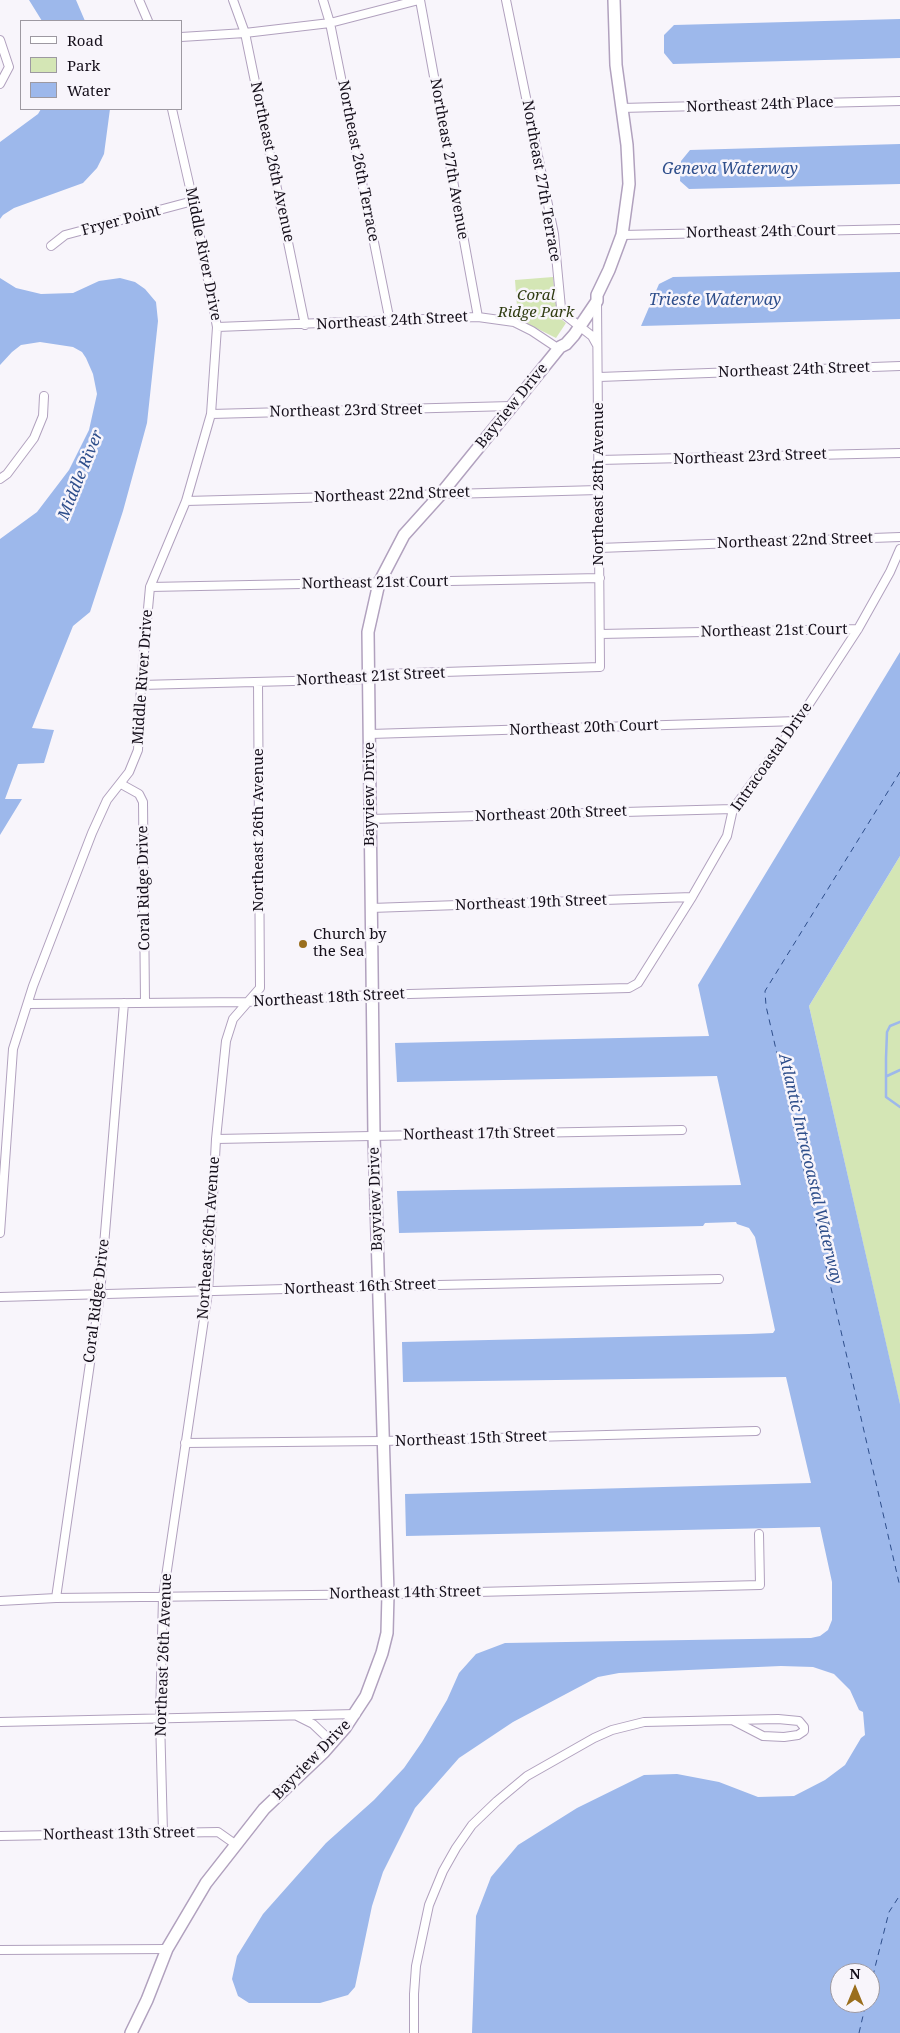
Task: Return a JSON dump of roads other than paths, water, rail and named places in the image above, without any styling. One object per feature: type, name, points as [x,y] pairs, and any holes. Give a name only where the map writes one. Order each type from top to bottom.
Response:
[{"type":"street","points":[[139,0],[148,20]]},
{"type":"street","name":"Northeast 26th Avenue","points":[[233,0],[245,33],[305,325]]},
{"type":"street","name":"Northeast 26th Terrace","points":[[323,0],[330,23],[390,322]]},
{"type":"street","points":[[182,37],[245,33],[330,23],[419,0]]},
{"type":"street","name":"Northeast 27th Avenue","points":[[419,0],[478,317]]},
{"type":"street","name":"Northeast 27th Terrace","points":[[506,0],[554,234],[561,308],[564,315],[592,336],[598,347]]},
{"type":"street","name":"Bayview Drive","points":[[131,2033],[147,2000],[167,1949],[206,1883],[264,1809],[333,1743],[356,1714],[369,1690],[380,1661],[386,1633],[388,1594],[374,1136],[368,632],[379,583],[404,535],[440,495],[559,348],[566,344],[592,299],[597,298],[609,270],[622,235],[629,184],[627,145],[616,65],[614,0]]},
{"type":"street","points":[[0,40],[9,67],[0,84]]},
{"type":"street","name":"Northeast 24th Place","points":[[621,108],[900,101]]},
{"type":"street","name":"Middle River Drive","points":[[0,1233],[13,1049],[92,833],[107,800],[129,772],[138,750],[141,685],[150,587],[186,501],[211,414],[217,328],[194,201],[172,110]]},
{"type":"street","name":"Fryer Point","points":[[51,246],[65,236],[194,201]]},
{"type":"street","name":"Northeast 24th Court","points":[[622,235],[900,228]]},
{"type":"street","name":"Northeast 28th Avenue","points":[[597,298],[600,667]]},
{"type":"street","name":"Northeast 24th Street","points":[[217,328],[478,317],[514,322],[559,348]]},
{"type":"street","name":"Northeast 24th Street","points":[[599,376],[900,366]]},
{"type":"street","points":[[0,479],[7,474],[34,438],[43,416],[44,396]]},
{"type":"street","name":"Northeast 23rd Street","points":[[211,414],[511,406]]},
{"type":"street","name":"Northeast 23rd Street","points":[[599,460],[900,453]]},
{"type":"street","name":"Northeast 22nd Street","points":[[186,501],[599,490]]},
{"type":"street","name":"Northeast 22nd Street","points":[[600,548],[900,537]]},
{"type":"street","name":"Intracoastal Drive","points":[[629,988],[638,983],[692,897],[727,836],[733,809],[798,721],[858,629],[890,572],[900,549]]},
{"type":"street","name":"Northeast 21st Court","points":[[150,587],[600,578]]},
{"type":"street","name":"Northeast 21st Court","points":[[600,634],[858,629]]},
{"type":"street","name":"Northeast 21st Street","points":[[141,685],[368,679],[381,674],[600,667]]},
{"type":"street","name":"Northeast 26th Avenue","points":[[163,1833],[160,1718],[163,1596],[208,1292],[216,1139],[226,1041],[234,1019],[260,988],[258,682]]},
{"type":"street","name":"Northeast 20th Court","points":[[370,734],[798,721]]},
{"type":"street","name":"Coral Ridge Drive","points":[[121,784],[139,794],[143,802],[145,1002]]},
{"type":"street","name":"Northeast 20th Street","points":[[370,818],[733,809]]},
{"type":"street","name":"Northeast 19th Street","points":[[371,908],[692,897]]},
{"type":"street","name":"Northeast 18th Street","points":[[28,1004],[247,1002],[373,995],[629,988]]},
{"type":"street","name":"Coral Ridge Drive","points":[[56,1598],[100,1294],[124,1003]]},
{"type":"street","name":"Northeast 17th Street","points":[[216,1139],[682,1130]]},
{"type":"street","name":"Northeast 16th Street","points":[[0,1297],[378,1286],[719,1279]]},
{"type":"street","name":"Northeast 15th Street","points":[[185,1443],[383,1441],[756,1431]]},
{"type":"street","name":"Northeast 14th Street","points":[[0,1601],[56,1598],[388,1594],[760,1585],[758,1534]]},
{"type":"street","points":[[0,1722],[356,1714]]},
{"type":"street","points":[[297,1716],[313,1724],[333,1743]]},
{"type":"street","points":[[414,2033],[416,1966],[429,1905],[442,1871],[472,1824],[497,1800],[527,1776],[594,1738],[612,1730],[644,1722],[790,1719],[803,1724],[804,1731],[798,1735],[784,1738],[763,1736],[734,1721]]},
{"type":"street","name":"Northeast 13th Street","points":[[0,1836],[218,1832],[235,1844]]},
{"type":"street","points":[[0,1950],[167,1949]]},
{"type":"water","points":[[29,0],[76,0],[85,20],[41,20]]},
{"type":"water","points":[[900,19],[900,58],[673,64],[664,53],[664,35],[674,25]]},
{"type":"water","points":[[40,110],[110,110],[104,154],[97,168],[83,183],[14,208],[0,219],[0,142],[38,114]]},
{"type":"water","name":"Geneva Waterway","points":[[900,144],[900,184],[689,189],[680,181],[681,161],[690,150]]},
{"type":"water","name":"Trieste Waterway","points":[[900,272],[900,319],[641,326],[659,284],[673,277]]},
{"type":"water","name":"Middle River","points":[[0,278],[16,288],[41,294],[73,293],[99,281],[120,278],[135,282],[145,289],[156,302],[158,321],[147,423],[123,511],[90,612],[73,626],[32,728],[54,730],[44,763],[18,764],[5,799],[22,799],[0,835],[0,539],[37,512],[69,470],[89,430],[97,394],[93,374],[86,358],[82,352],[73,347],[40,342],[21,345],[0,365]]},
{"type":"water","name":"Atlantic Intracoastal Waterway","points":[[900,652],[900,856],[809,1006],[900,1404],[900,2033],[472,2033],[476,1916],[491,1877],[518,1845],[577,1808],[644,1775],[677,1774],[719,1782],[758,1797],[794,1796],[825,1780],[845,1765],[861,1738],[865,1735],[863,1712],[859,1710],[850,1690],[834,1674],[813,1667],[781,1666],[619,1673],[598,1677],[513,1722],[459,1758],[415,1808],[383,1872],[372,1906],[355,1987],[348,1995],[320,2003],[249,2003],[238,1996],[232,1979],[237,1956],[263,1914],[326,1843],[374,1800],[404,1768],[447,1700],[459,1673],[476,1654],[505,1643],[811,1638],[820,1636],[828,1630],[832,1620],[832,1582],[820,1527],[406,1536],[405,1494],[811,1483],[786,1377],[403,1382],[402,1342],[773,1333],[775,1330],[755,1237],[749,1228],[736,1222],[705,1223],[703,1226],[399,1233],[397,1191],[741,1185],[717,1076],[397,1082],[395,1043],[709,1036],[698,985]]},
{"type":"waterway","points":[[900,1022],[890,1026],[887,1032],[886,1058],[886,1097],[900,1107]]},
{"type":"waterway","points":[[887,1076],[900,1070]]},
{"type":"place","name":"Church by the Sea","points":[[303,944]]},
{"type":"park label","name":"Coral Ridge Park","points":[[536,304]]}]
